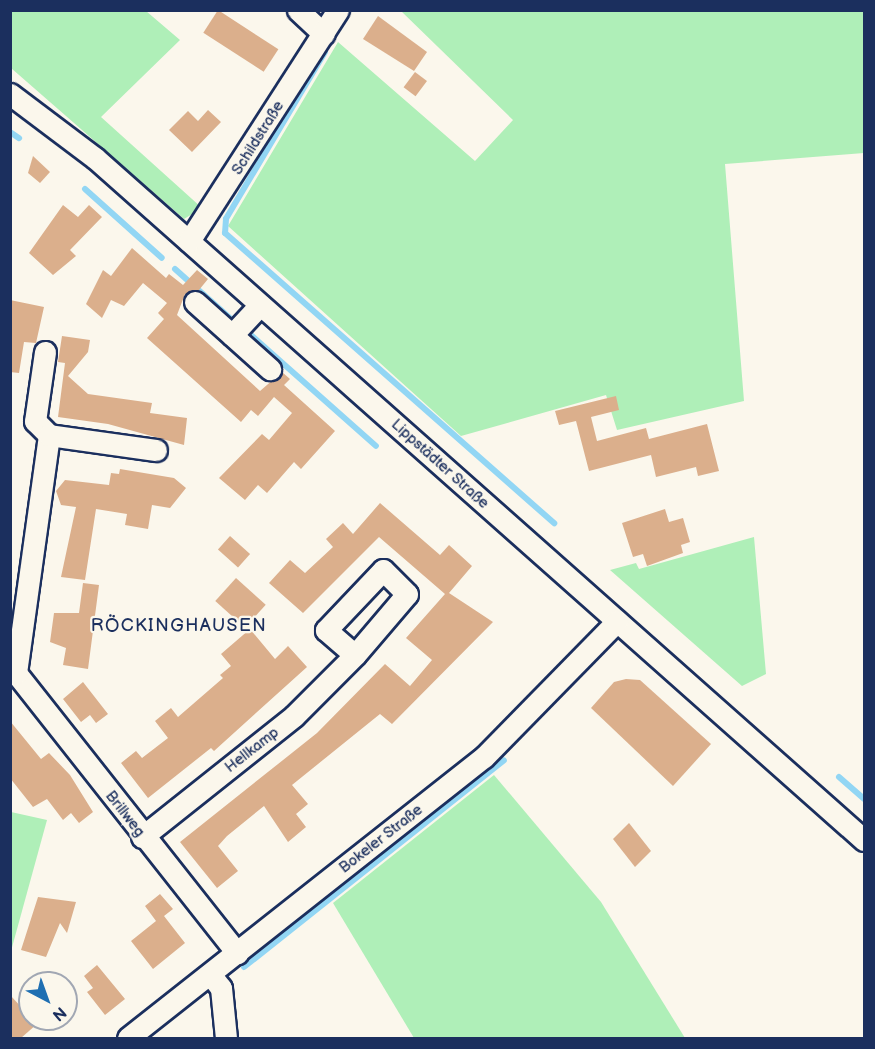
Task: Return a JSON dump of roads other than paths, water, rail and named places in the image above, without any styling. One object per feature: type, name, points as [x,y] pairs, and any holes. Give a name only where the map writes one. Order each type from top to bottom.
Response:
[{"type":"street","points":[[298,10],[324,34]]},
{"type":"street","name":"Schildstraße","points":[[189,241],[338,10]]},
{"type":"street","name":"Lippstädter Straße","points":[[10,94],[95,158],[864,840]]},
{"type":"street","points":[[195,302],[270,369]]},
{"type":"street","points":[[232,335],[260,305]]},
{"type":"street","points":[[45,352],[35,421],[49,435],[156,450]]},
{"type":"street","name":"Brillweg","points":[[49,435],[13,673],[237,953]]},
{"type":"street","name":"Bokeler Straße","points":[[128,1038],[518,727],[617,621]]},
{"type":"street","name":"Hellkamp","points":[[142,837],[294,716],[355,655]]},
{"type":"street","points":[[210,974],[221,988],[226,1038]]},
{"type":"waterway","points":[[325,52],[226,219],[225,233],[554,523]]},
{"type":"waterway","points":[[10,132],[19,138]]},
{"type":"waterway","points":[[85,189],[162,258]]},
{"type":"waterway","points":[[175,269],[231,319]]},
{"type":"waterway","points":[[251,335],[376,446]]},
{"type":"waterway","points":[[244,967],[504,760]]},
{"type":"waterway","points":[[839,777],[864,799]]},
{"type":"district","name":"RÖCKINGHAUSEN","points":[[179,626]]}]
